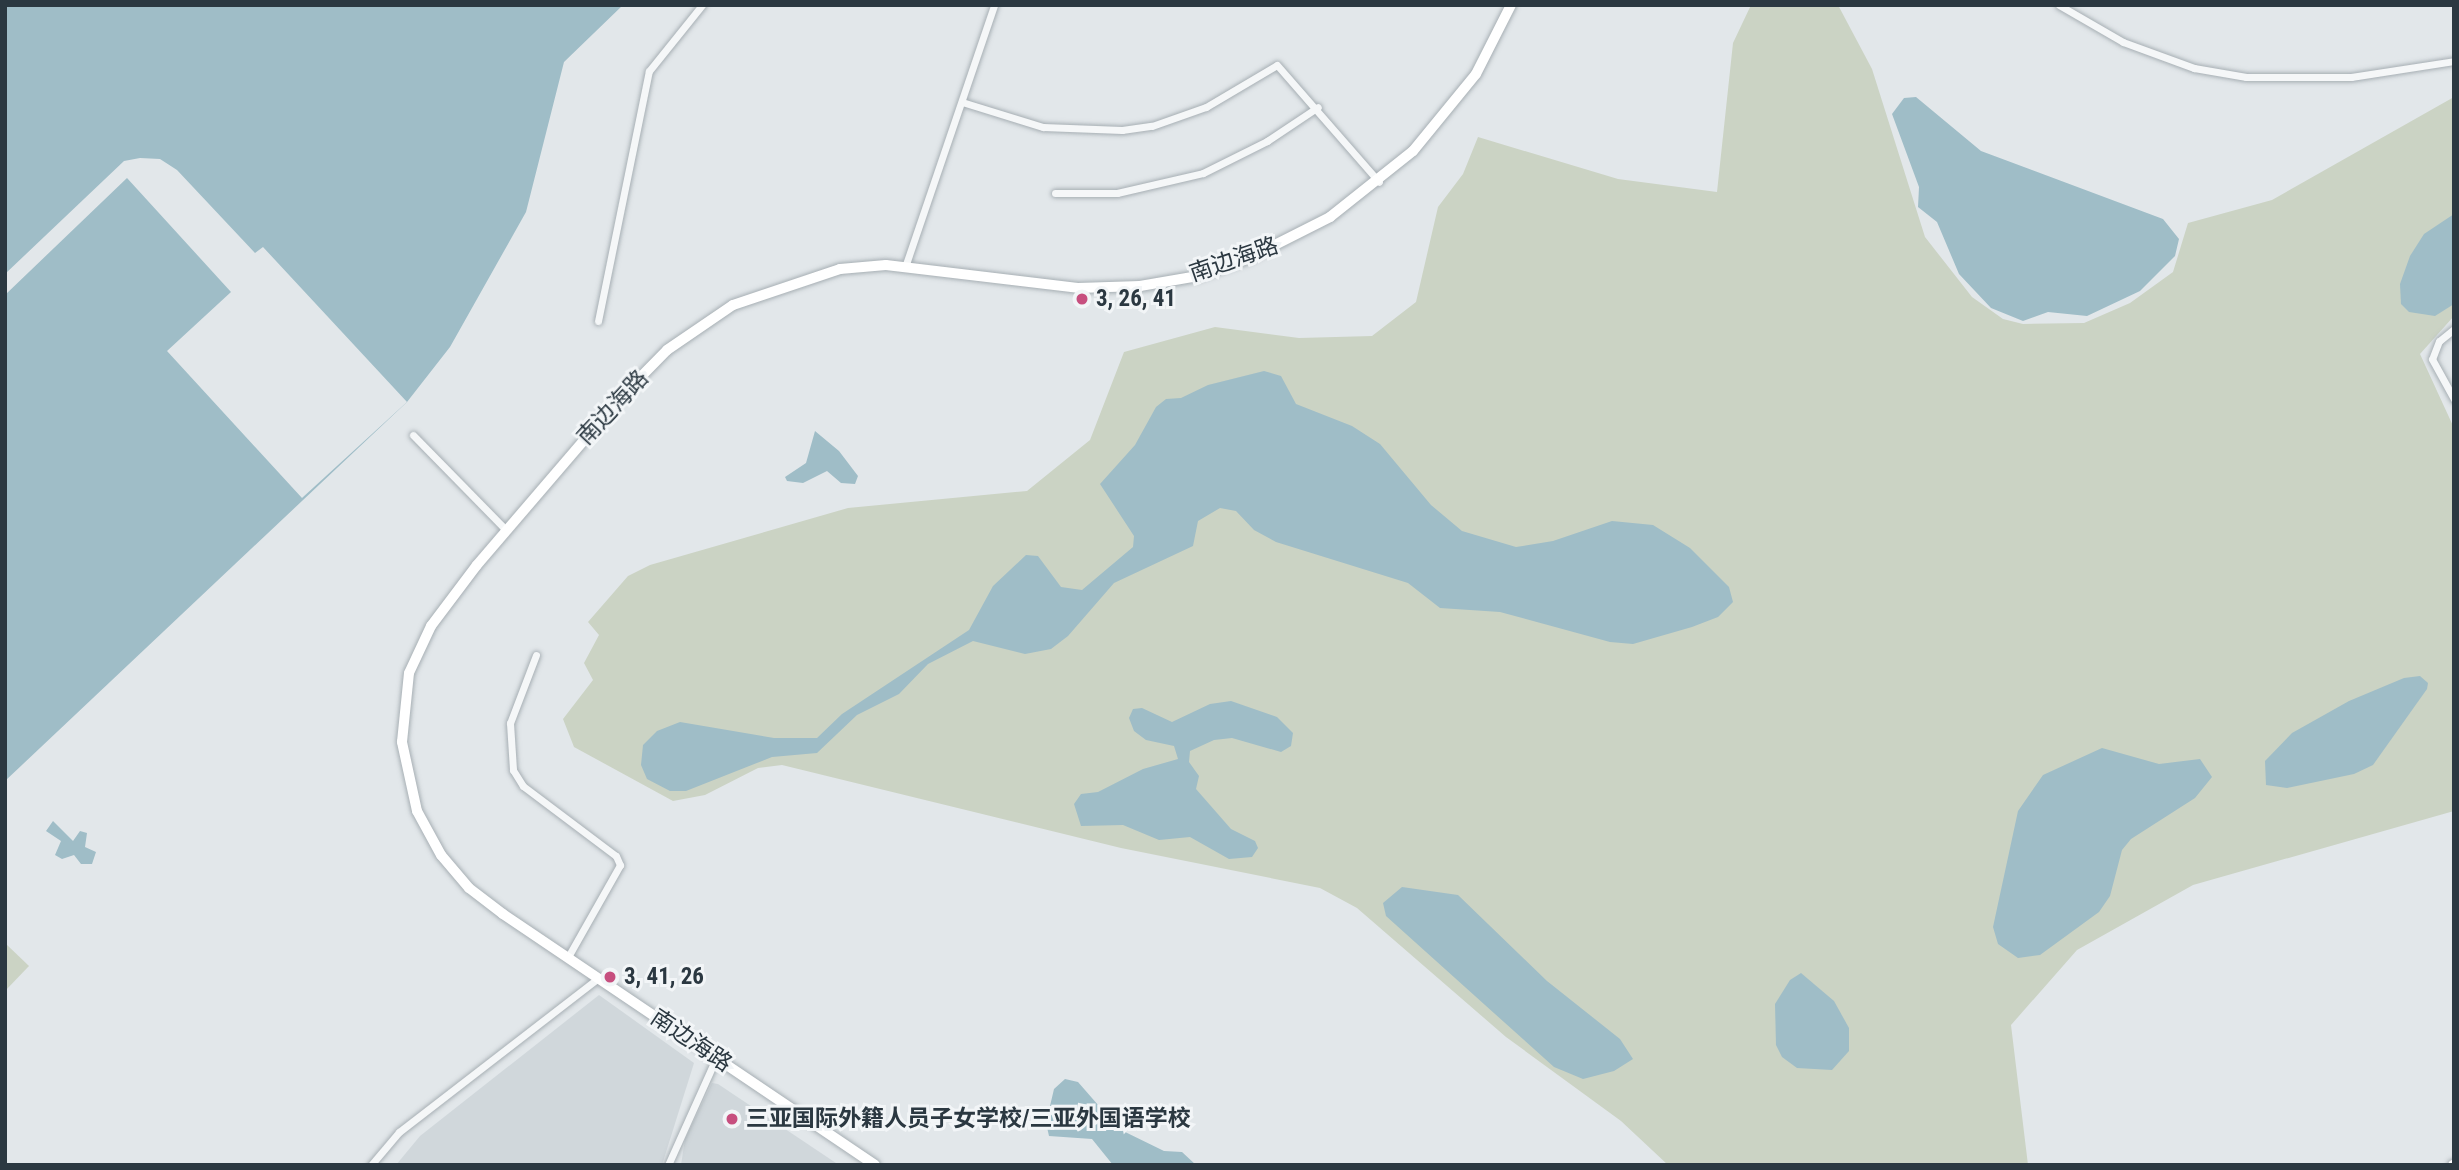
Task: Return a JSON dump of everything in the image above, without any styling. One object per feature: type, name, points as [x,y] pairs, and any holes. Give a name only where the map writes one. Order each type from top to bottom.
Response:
[{"type":"street","points":[[598,321],[649,71],[702,5]]},
{"type":"street","points":[[905,267],[994,5]]},
{"type":"street","name":"南边海路","points":[[875,1165],[469,888],[440,856],[424,828],[404,770],[402,742],[409,673],[431,626],[506,530],[620,398],[693,329],[775,287],[840,270],[905,267],[1078,288],[1140,286],[1186,278],[1294,239],[1379,182],[1452,107],[1476,74],[1511,5]]},
{"type":"street","points":[[2059,5],[2123,42],[2194,68],[2246,77],[2351,77],[2454,61]]},
{"type":"street","points":[[962,103],[1043,127],[1122,130],[1152,126],[1206,107],[1277,65],[1318,107],[1379,182]]},
{"type":"street","points":[[1055,193],[1117,193],[1203,173],[1267,141],[1318,107]]},
{"type":"street","points":[[2454,328],[2439,341],[2432,359],[2454,399]]},
{"type":"street","points":[[413,435],[506,530]]},
{"type":"street","points":[[536,655],[510,723],[513,770],[523,786],[616,856],[620,865],[568,957]]},
{"type":"street","points":[[372,1165],[398,1132],[598,978]]},
{"type":"street","points":[[668,1165],[716,1058]]},
{"type":"shaded area","points":[[599,995],[694,1063],[662,1165],[396,1165],[420,1136]]},
{"type":"shaded area","name":"三亚国际外籍人员子女学校/三亚外国语学校","points":[[712,1083],[718,1084],[839,1165],[681,1165],[685,1139]]},
{"type":"green space","points":[[1751,5],[1838,5],[1872,69],[1925,237],[1972,297],[2003,319],[2023,324],[2084,323],[2130,303],[2173,272],[2188,223],[2272,200],[2454,97],[2454,316],[2420,354],[2454,428],[2454,811],[2193,885],[2077,950],[2011,1025],[2028,1165],[1668,1165],[1621,1121],[1506,1037],[1357,908],[1320,888],[1121,848],[782,765],[758,768],[705,795],[673,801],[574,747],[563,719],[593,680],[584,663],[599,635],[588,622],[628,576],[650,565],[848,508],[1027,491],[1090,440],[1124,352],[1215,327],[1299,338],[1372,336],[1416,302],[1438,207],[1463,174],[1478,137],[1618,179],[1717,192],[1733,43]]},
{"type":"green space","points":[[5,943],[29,966],[5,991]]},
{"type":"water","points":[[5,5],[623,5],[564,62],[526,212],[450,347],[407,402],[5,781]]},
{"type":"water","points":[[1916,97],[1981,151],[2163,219],[2179,239],[2175,256],[2140,291],[2087,316],[2048,312],[2023,321],[1991,308],[1959,274],[1937,222],[1918,207],[1919,187],[1892,114],[1904,98]]},
{"type":"water","points":[[2454,214],[2454,304],[2435,316],[2409,312],[2401,304],[2400,284],[2410,256],[2424,234]]},
{"type":"water","points":[[1264,371],[1281,376],[1296,404],[1352,426],[1380,444],[1431,505],[1462,531],[1516,547],[1553,541],[1612,521],[1653,525],[1690,548],[1729,587],[1733,602],[1718,617],[1692,627],[1633,644],[1610,642],[1500,612],[1440,608],[1408,583],[1276,542],[1254,530],[1236,511],[1220,508],[1198,521],[1193,546],[1114,583],[1068,636],[1051,649],[1025,654],[973,641],[928,664],[899,694],[857,715],[817,753],[772,757],[686,791],[670,791],[647,779],[641,765],[643,745],[657,731],[680,722],[774,738],[817,738],[842,714],[969,630],[993,586],[1026,555],[1038,556],[1061,587],[1082,590],[1133,547],[1134,536],[1100,484],[1135,445],[1156,407],[1166,399],[1181,398],[1208,385]]},
{"type":"water","points":[[815,431],[839,451],[858,476],[855,484],[841,483],[827,471],[803,483],[787,481],[785,477],[806,463]]},
{"type":"water","points":[[2420,676],[2428,683],[2427,689],[2373,765],[2354,774],[2287,788],[2266,785],[2265,761],[2292,733],[2349,701],[2404,678]]},
{"type":"water","points":[[1231,701],[1277,717],[1293,733],[1291,746],[1281,752],[1232,738],[1214,740],[1190,751],[1189,762],[1199,776],[1196,789],[1231,829],[1255,841],[1258,848],[1252,857],[1229,859],[1190,837],[1159,840],[1123,825],[1081,826],[1074,804],[1081,794],[1098,792],[1143,769],[1178,759],[1174,746],[1146,740],[1134,731],[1129,718],[1133,709],[1142,708],[1172,722],[1210,704]]},
{"type":"water","points":[[2102,748],[2159,764],[2200,759],[2212,777],[2195,798],[2131,839],[2122,850],[2110,896],[2099,912],[2040,955],[2018,958],[1998,944],[1993,927],[2018,811],[2043,775]]},
{"type":"water","points":[[53,821],[73,841],[80,831],[87,833],[85,847],[96,852],[92,864],[81,864],[74,855],[62,859],[55,855],[61,841],[46,831]]},
{"type":"water","points":[[1402,887],[1458,895],[1547,981],[1620,1039],[1633,1059],[1614,1071],[1583,1079],[1554,1067],[1386,916],[1383,903]]},
{"type":"water","points":[[1801,973],[1834,1001],[1849,1028],[1849,1051],[1832,1070],[1797,1068],[1782,1057],[1776,1045],[1775,1004],[1790,980]]},
{"type":"water","points":[[1065,1079],[1078,1082],[1119,1129],[1164,1151],[1182,1152],[1196,1165],[1113,1165],[1092,1139],[1049,1136],[1046,1123],[1054,1089]]},
{"type":"pier","points":[[140,158],[160,159],[177,170],[255,253],[263,247],[407,402],[302,498],[167,351],[231,292],[127,178],[5,295],[5,274],[124,161]]},
{"type":"place","name":"3, 26, 41","points":[[1082,299]]},
{"type":"place","name":"3, 41, 26","points":[[610,977]]},
{"type":"place","name":"三亚国际外籍人员子女学校/三亚外国语学校","points":[[732,1119]]}]
